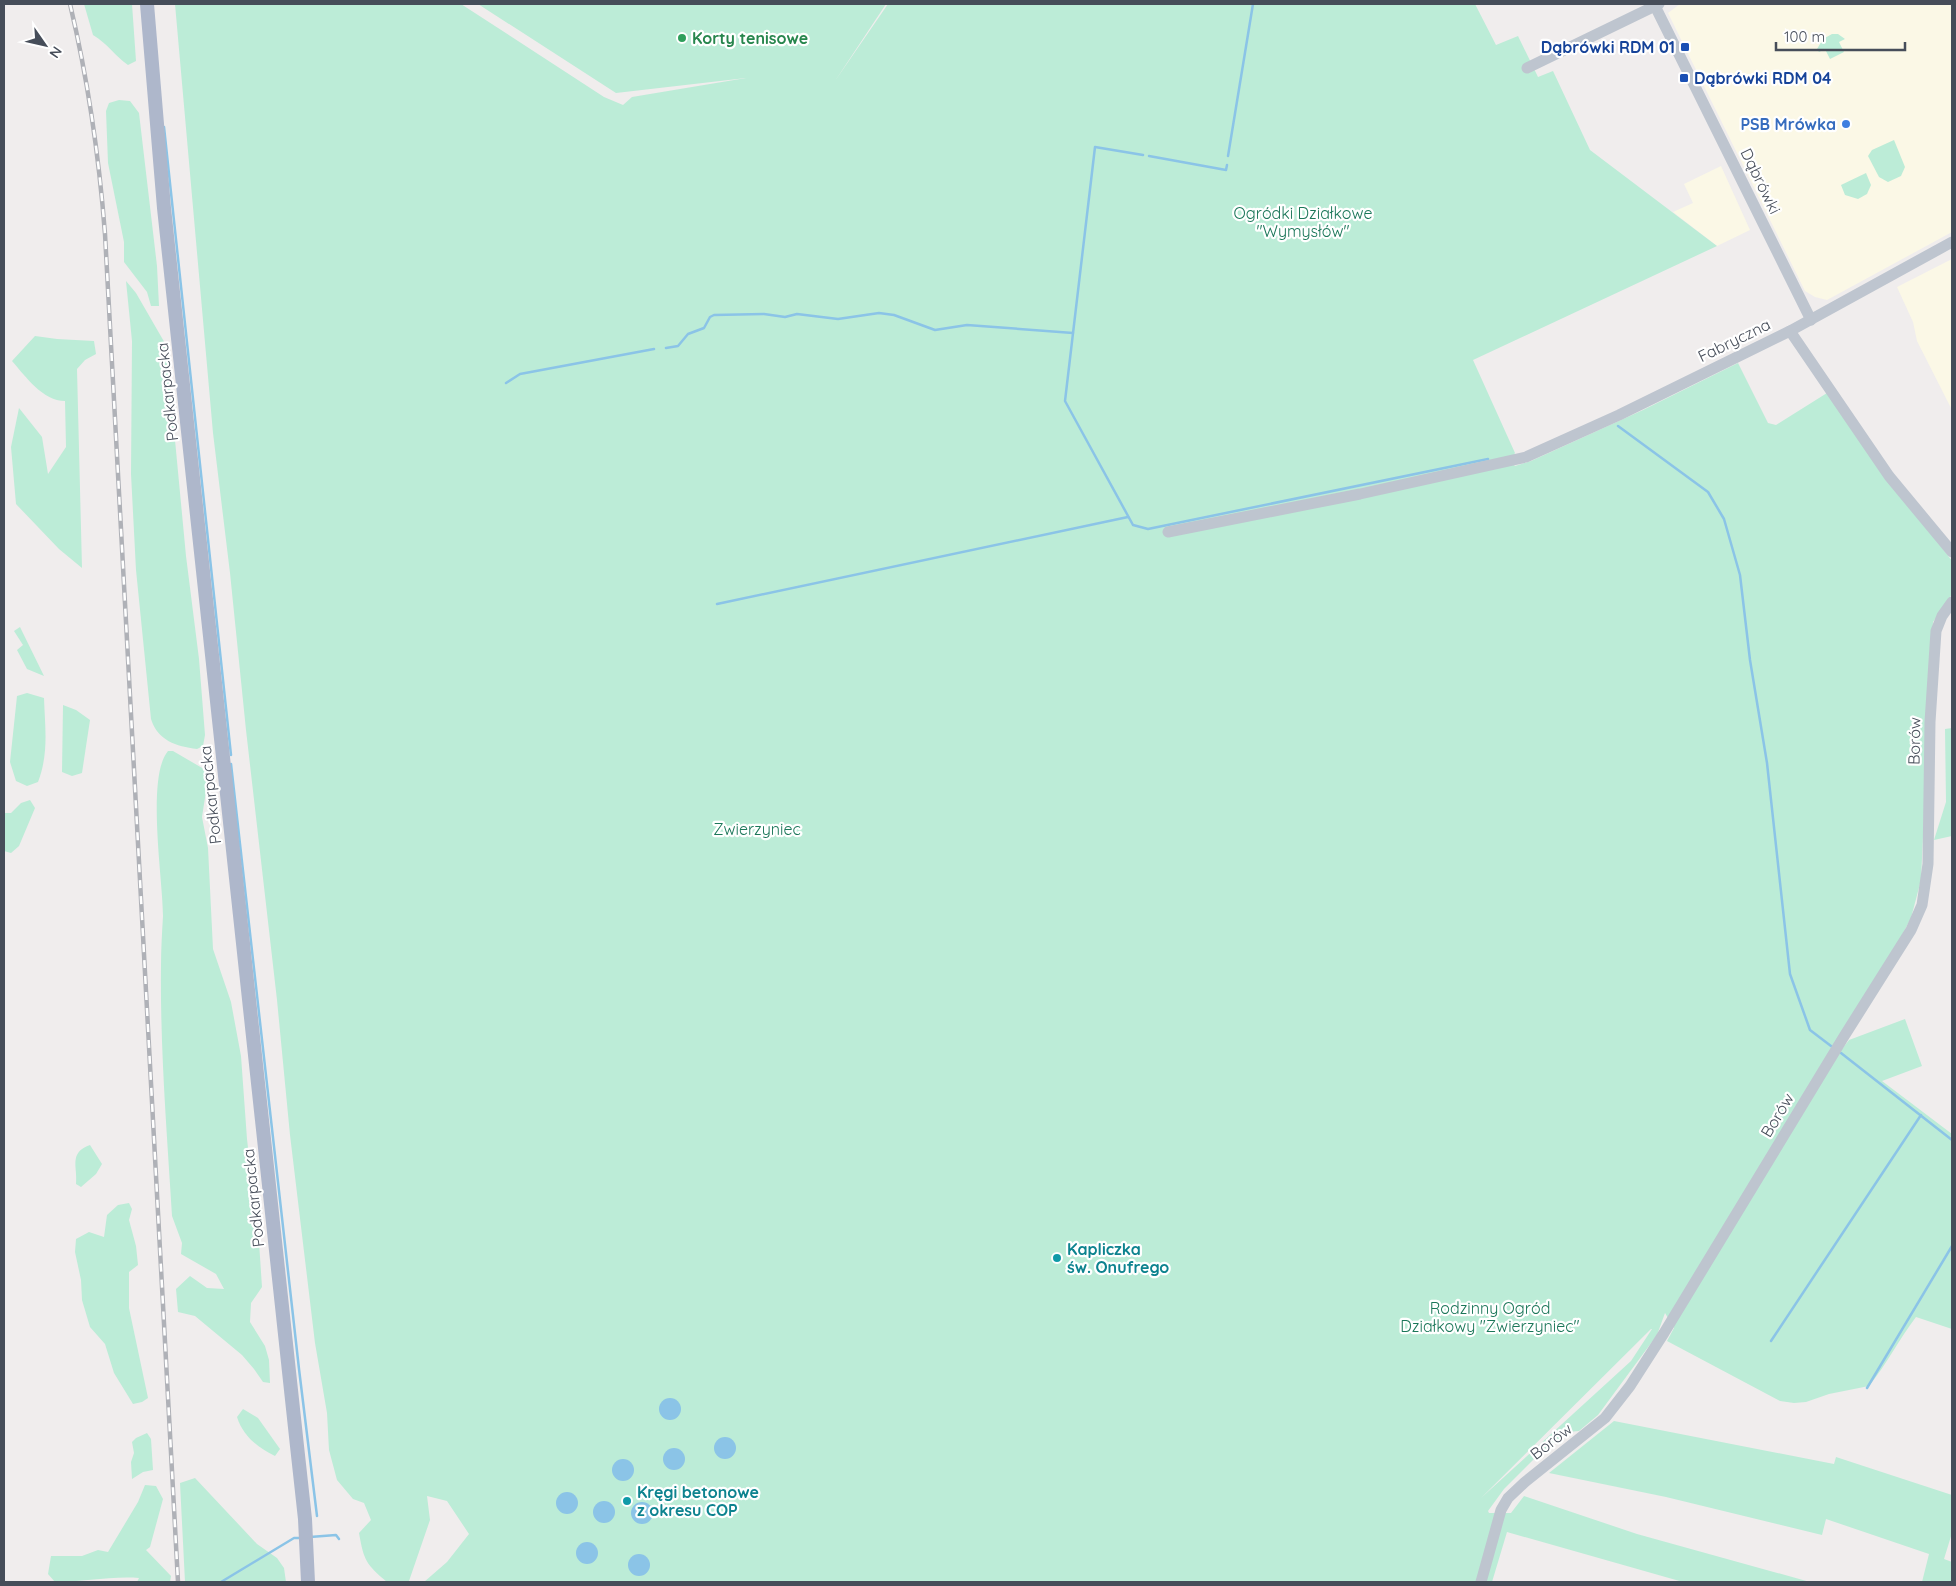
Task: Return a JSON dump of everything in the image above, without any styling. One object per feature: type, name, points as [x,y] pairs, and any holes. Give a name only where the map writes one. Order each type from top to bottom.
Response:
[{"type":"main road","name":"Podkarpacka","points":[[146,4],[164,208],[304,1519],[308,1582]]},
{"type":"street","points":[[1528,68],[1656,5]]},
{"type":"street","name":"Dąbrówki","points":[[1656,5],[1811,320]]},
{"type":"street","name":"Fabryczna","points":[[1168,532],[1360,494],[1526,456],[1619,415],[1790,331],[1952,242]]},
{"type":"street","points":[[1790,331],[1890,476],[1952,552]]},
{"type":"street","name":"Borów","points":[[1481,1582],[1501,1510],[1508,1498],[1525,1482],[1560,1456],[1605,1418],[1630,1386],[1843,1038],[1912,930],[1922,904],[1928,864],[1930,722],[1936,631],[1942,616],[1952,602]]},
{"type":"shaded area","points":[[1680,4],[1952,4],[1952,232],[1827,300],[1815,297],[1805,291],[1668,13]]},
{"type":"shaded area","points":[[1721,166],[1750,230],[1717,246],[1673,212],[1693,203],[1684,184]]},
{"type":"shaded area","points":[[1952,259],[1952,410],[1917,341],[1913,322],[1897,287]]},
{"type":"green space","points":[[84,4],[132,4],[136,61],[128,65],[93,35]]},
{"type":"green space","name":"Zwierzyniec","points":[[175,4],[461,4],[604,97],[623,105],[632,97],[746,78],[616,93],[478,4],[886,4],[835,81],[888,4],[1475,4],[1496,45],[1518,36],[1538,77],[1553,71],[1590,150],[1717,246],[1473,360],[1515,453],[1510,461],[1515,466],[1531,461],[1643,410],[1738,363],[1768,423],[1776,425],[1827,393],[1952,561],[1952,594],[1933,622],[1921,880],[1911,918],[1842,1049],[1849,1040],[1905,1019],[1922,1066],[1882,1081],[1952,1134],[1952,1329],[1916,1317],[1869,1386],[1829,1394],[1806,1402],[1794,1403],[1780,1401],[1667,1341],[1674,1328],[1665,1313],[1657,1335],[1598,1415],[1579,1431],[1568,1432],[1541,1452],[1504,1489],[1488,1511],[1489,1513],[1511,1513],[1524,1496],[1637,1534],[1810,1582],[1683,1582],[1507,1532],[1492,1582],[424,1582],[447,1562],[469,1534],[447,1501],[427,1496],[430,1520],[409,1581],[387,1582],[370,1566],[363,1550],[359,1533],[371,1520],[364,1503],[353,1499],[337,1480],[329,1450],[327,1413],[315,1343],[290,1135],[277,1000],[213,433]],"holes":[[[1652,1329],[1631,1361],[1481,1498]]]},
{"type":"green space","points":[[1832,34],[1838,34],[1845,39],[1839,42],[1844,52],[1830,59],[1825,49],[1819,52],[1817,49],[1823,39]]},
{"type":"green space","points":[[119,100],[130,101],[139,113],[157,266],[159,306],[151,306],[147,292],[124,262],[124,242],[108,163],[106,111],[109,103]]},
{"type":"green space","points":[[1894,140],[1905,167],[1901,176],[1888,182],[1879,177],[1868,156],[1872,150]]},
{"type":"green space","points":[[1866,173],[1871,185],[1867,194],[1858,199],[1845,195],[1841,185]]},
{"type":"green space","points":[[126,281],[136,293],[166,345],[186,556],[199,659],[205,735],[203,746],[197,749],[169,741],[158,733],[151,719],[136,570],[131,474],[132,341]]},
{"type":"green space","points":[[35,336],[94,341],[96,354],[85,360],[77,369],[82,568],[59,549],[16,504],[11,447],[19,408],[42,437],[48,474],[66,447],[65,401],[57,400],[42,393],[12,361]]},
{"type":"green space","points":[[20,627],[44,676],[27,669],[17,650],[23,645],[14,631]]},
{"type":"green space","points":[[27,693],[44,698],[46,740],[44,761],[38,782],[27,786],[16,781],[10,762],[17,696]]},
{"type":"green space","points":[[63,705],[76,710],[90,720],[82,773],[72,776],[62,772]]},
{"type":"green space","points":[[1952,728],[1952,836],[1934,840],[1946,802],[1945,729]]},
{"type":"green space","points":[[168,751],[173,751],[209,772],[202,817],[208,848],[213,949],[231,1002],[241,1056],[247,1139],[259,1242],[262,1287],[251,1303],[250,1322],[265,1346],[269,1360],[270,1383],[263,1382],[242,1355],[195,1316],[178,1312],[176,1289],[190,1276],[207,1288],[224,1289],[216,1274],[181,1254],[182,1243],[172,1216],[163,1060],[161,947],[163,916],[157,830],[158,783],[161,764]]},
{"type":"green space","points":[[30,800],[35,808],[19,846],[11,853],[4,851],[4,813],[11,813],[21,803]]},
{"type":"green space","points":[[90,1145],[102,1164],[96,1174],[81,1187],[76,1184],[76,1156],[83,1148]]},
{"type":"green space","points":[[129,1203],[132,1209],[129,1220],[136,1246],[138,1265],[129,1272],[129,1308],[148,1398],[133,1404],[114,1373],[105,1344],[90,1327],[82,1300],[81,1280],[75,1252],[76,1239],[89,1232],[104,1237],[107,1215],[118,1205]]},
{"type":"green space","points":[[243,1409],[258,1418],[280,1449],[275,1456],[257,1445],[243,1430],[237,1417]]},
{"type":"green space","points":[[1614,1421],[1834,1464],[1836,1457],[1952,1495],[1952,1533],[1944,1559],[1952,1562],[1952,1582],[1922,1582],[1929,1554],[1826,1519],[1822,1535],[1666,1497],[1549,1473]]},
{"type":"green space","points":[[147,1433],[151,1439],[153,1470],[143,1472],[132,1479],[131,1462],[134,1453],[132,1442]]},
{"type":"green space","points":[[195,1478],[257,1544],[277,1558],[284,1568],[286,1582],[185,1582],[180,1483]]},
{"type":"green space","points":[[145,1485],[156,1486],[163,1499],[150,1547],[146,1550],[171,1576],[170,1582],[137,1582],[139,1578],[108,1578],[55,1582],[48,1574],[51,1556],[82,1556],[98,1550],[108,1552],[138,1502]]},
{"type":"water","points":[[670,1398],[678,1401],[681,1409],[678,1417],[670,1420],[662,1417],[659,1409],[662,1401]]},
{"type":"water","points":[[725,1437],[733,1440],[736,1448],[733,1456],[725,1459],[717,1456],[714,1448],[717,1440]]},
{"type":"water","points":[[674,1448],[682,1451],[685,1459],[682,1467],[674,1470],[666,1467],[663,1459],[666,1451]]},
{"type":"water","points":[[623,1459],[631,1462],[634,1470],[631,1478],[623,1481],[615,1478],[612,1470],[615,1462]]},
{"type":"water","points":[[567,1492],[575,1495],[578,1503],[575,1511],[567,1514],[559,1511],[556,1503],[559,1495]]},
{"type":"water","points":[[604,1501],[612,1504],[615,1512],[612,1520],[604,1523],[596,1520],[593,1512],[596,1504]]},
{"type":"water","points":[[642,1502],[650,1505],[653,1513],[650,1521],[642,1524],[634,1521],[631,1513],[634,1505]]},
{"type":"water","points":[[587,1542],[595,1545],[598,1553],[595,1561],[587,1564],[579,1561],[576,1553],[579,1545]]},
{"type":"water","points":[[639,1554],[647,1557],[650,1565],[647,1573],[639,1576],[631,1573],[628,1565],[631,1557]]},
{"type":"waterway","points":[[1228,156],[1253,4]]},
{"type":"waterway","points":[[164,127],[231,755]]},
{"type":"waterway","points":[[1143,155],[1095,147],[1065,401],[1133,525],[1148,529],[1488,459]]},
{"type":"waterway","points":[[1149,156],[1226,170],[1227,165]]},
{"type":"waterway","points":[[666,348],[678,346],[688,334],[704,328],[710,317],[714,315],[764,314],[785,317],[797,314],[838,319],[879,313],[894,315],[935,330],[967,325],[1073,333]]},
{"type":"waterway","points":[[506,383],[520,374],[654,349]]},
{"type":"waterway","points":[[1618,426],[1708,492],[1724,519],[1740,575],[1750,660],[1767,763],[1790,974],[1810,1030],[1831,1046]]},
{"type":"waterway","points":[[717,604],[1128,517]]},
{"type":"waterway","points":[[231,764],[317,1516]]},
{"type":"waterway","points":[[1841,1053],[1952,1140]]},
{"type":"waterway","points":[[1771,1341],[1921,1115]]},
{"type":"waterway","points":[[1867,1388],[1952,1246]]},
{"type":"waterway","points":[[310,1537],[336,1535],[339,1539]]},
{"type":"waterway","points":[[221,1582],[294,1538],[302,1538]]},
{"type":"railway","points":[[70,4],[92,118],[105,234],[178,1582]]},
{"type":"place","name":"Korty tenisowe","points":[[682,38]]},
{"type":"place","name":"Dąbrówki RDM 01","points":[[1685,47]]},
{"type":"place","name":"Dąbrówki RDM 04","points":[[1684,78]]},
{"type":"place","name":"PSB Mrówka","points":[[1846,124]]},
{"type":"place","name":"Kapliczka św. Onufrego","points":[[1057,1258]]},
{"type":"place","name":"Kręgi betonowe z okresu COP","points":[[627,1501]]},
{"type":"park label","name":"Ogródki Działkowe \"Wymysłów\"","points":[[1303,222]]},
{"type":"park label","name":"Rodzinny Ogród Działkowy \"Zwierzyniec\"","points":[[1490,1317]]}]
